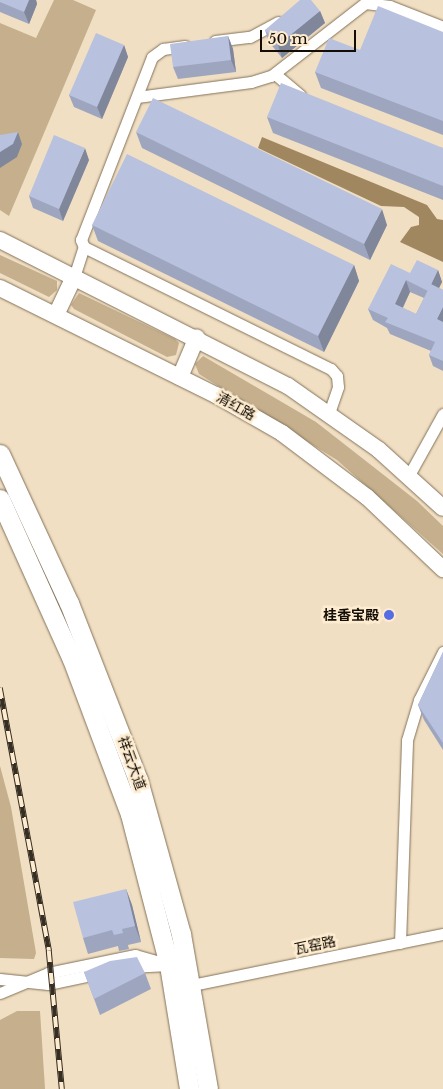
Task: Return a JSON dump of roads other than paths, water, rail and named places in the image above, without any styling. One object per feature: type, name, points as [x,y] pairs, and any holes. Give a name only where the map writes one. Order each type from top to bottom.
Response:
[{"type":"highway","name":"祥云大道","points":[[0,454],[73,611],[130,755],[160,849],[192,985],[208,1089]]},
{"type":"highway","name":"祥云大道","points":[[0,499],[55,620],[109,754],[141,854],[169,965],[189,1089]]},
{"type":"highway","points":[[169,965],[192,985]]},
{"type":"main road","points":[[0,240],[197,337],[288,386],[329,413],[408,475],[443,508]]},
{"type":"main road","points":[[56,315],[74,277]]},
{"type":"main road","name":"清红路","points":[[0,288],[180,377],[261,420],[317,457],[388,515],[443,569]]},
{"type":"main road","points":[[180,377],[197,337]]},
{"type":"street","points":[[137,98],[251,82],[274,74],[365,3],[390,6],[443,27]]},
{"type":"street","points":[[288,15],[250,37],[202,43],[156,52],[137,98],[120,155],[81,240],[84,247],[331,368],[338,376],[338,387],[329,413]]},
{"type":"street","points":[[274,74],[296,92],[314,102]]},
{"type":"street","points":[[74,277],[84,247]]},
{"type":"street","points":[[408,475],[443,414]]},
{"type":"street","points":[[400,943],[407,740],[419,700],[443,652]]},
{"type":"street","name":"瓦窑路","points":[[192,985],[443,934]]},
{"type":"street","points":[[0,978],[48,984],[137,965],[169,965]]},
{"type":"street","points":[[0,993],[34,981]]},
{"type":"railway","points":[[0,688],[49,951],[62,1089]]},
{"type":"place","name":"桂香宝殿","points":[[389,615]]}]
